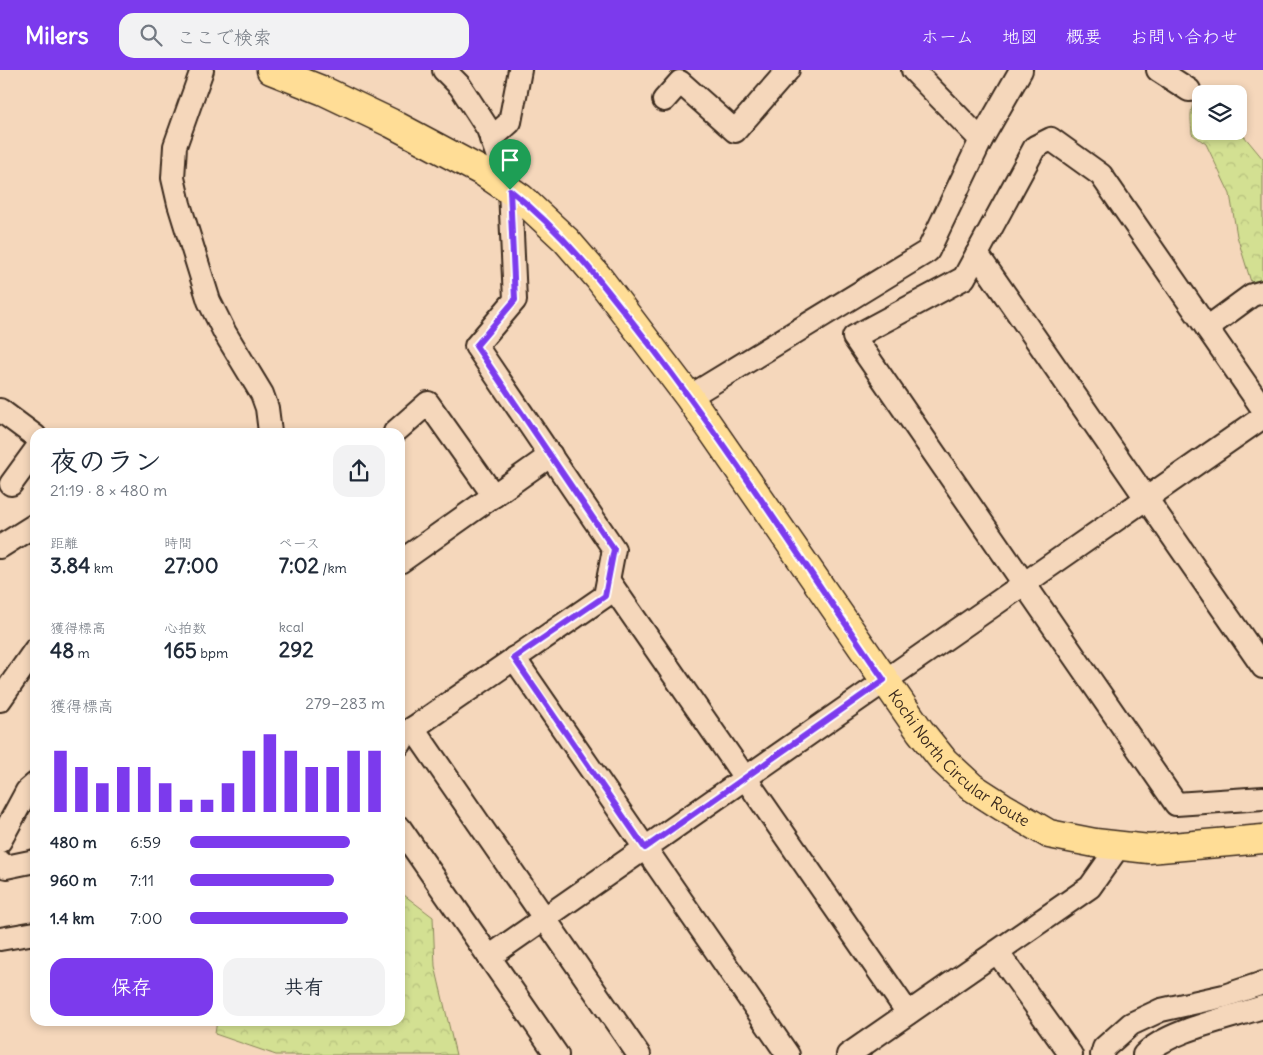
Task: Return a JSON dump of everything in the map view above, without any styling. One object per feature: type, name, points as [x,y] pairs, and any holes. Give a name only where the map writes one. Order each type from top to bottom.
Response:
[{"type":"main road","name":"Kochi North Circular Route","points":[[272,70],[324,91],[456,157],[510,190],[566,240],[598,277],[689,397],[884,680],[944,761],[972,787],[1049,834],[1094,843],[1149,849],[1263,839]]},
{"type":"street","points":[[202,70],[175,146],[173,178],[178,204],[210,301],[225,333],[262,394],[267,408],[270,428]]},
{"type":"street","points":[[444,70],[460,86],[488,129],[510,190],[515,300],[476,346],[614,549],[605,596],[514,658],[407,736],[544,918],[639,1055]]},
{"type":"street","points":[[491,139],[510,122],[520,70]]},
{"type":"street","points":[[664,100],[680,82],[735,131],[788,70]]},
{"type":"street","points":[[913,70],[981,140]]},
{"type":"street","points":[[689,397],[928,251],[981,140],[1021,70]]},
{"type":"street","points":[[1158,70],[1189,90]]},
{"type":"street","points":[[1263,409],[1101,175],[1051,139],[1035,147],[964,278],[854,336],[1176,804],[1263,798]]},
{"type":"street","points":[[977,254],[1263,667]]},
{"type":"street","points":[[1207,328],[1252,295],[1263,292]]},
{"type":"street","points":[[400,428],[428,403],[494,496]]},
{"type":"street","points":[[0,410],[30,432]]},
{"type":"street","points":[[489,957],[1263,417]]},
{"type":"street","points":[[405,558],[551,456]]},
{"type":"street","points":[[11,484],[30,458]]},
{"type":"street","points":[[0,547],[30,528]]},
{"type":"street","points":[[608,580],[908,1013]]},
{"type":"street","points":[[1,697],[30,657]]},
{"type":"street","points":[[514,658],[788,1055]]},
{"type":"street","points":[[0,841],[30,788]]},
{"type":"street","points":[[405,835],[557,1055]]},
{"type":"street","points":[[848,1055],[1090,887],[1119,846]]},
{"type":"street","points":[[0,862],[6,867],[30,862]]},
{"type":"street","points":[[0,939],[30,934]]},
{"type":"street","points":[[997,952],[1071,1055]]},
{"type":"street","points":[[1102,1055],[1104,1048],[1131,1024],[1161,1010],[1224,996],[1263,983]]},
{"type":"street","points":[[1144,1055],[1148,1050],[1170,1036],[1263,1008]]},
{"type":"green space","points":[[1200,140],[1247,140],[1263,159],[1263,279],[1251,282],[1237,236],[1230,194],[1206,144]]},
{"type":"green space","points":[[405,896],[433,917],[435,966],[456,1055],[276,1055],[215,1034],[216,1026],[405,1026]]},
{"type":"route","points":[[510,190],[566,240],[598,277],[689,397],[884,680],[645,848],[514,658],[605,596],[614,549],[476,346],[515,300],[510,190]]}]
